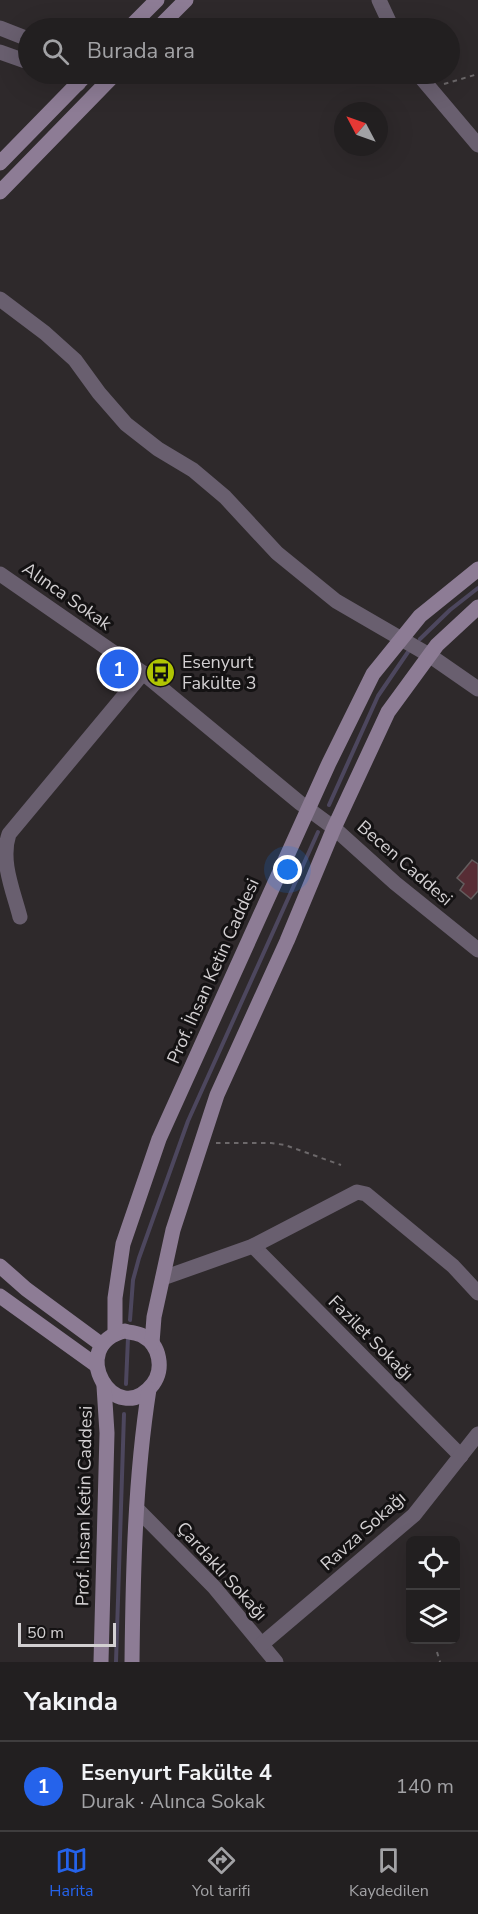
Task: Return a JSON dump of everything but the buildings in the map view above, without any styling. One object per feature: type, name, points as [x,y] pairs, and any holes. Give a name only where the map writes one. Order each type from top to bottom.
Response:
[{"type":"street","points":[[139,18],[157,0]]},
{"type":"street","points":[[168,18],[186,0]]},
{"type":"street","points":[[379,0],[387,18]]},
{"type":"street","points":[[0,28],[18,35]]},
{"type":"street","points":[[0,52],[18,58]]},
{"type":"street","points":[[0,164],[77,84]]},
{"type":"street","points":[[0,192],[105,84]]},
{"type":"street","points":[[426,84],[478,145]]},
{"type":"street","points":[[0,299],[45,333],[75,360],[126,424],[158,449],[193,470],[225,497],[277,553],[336,601],[402,639],[478,689]]},
{"type":"street","name":"Prof. İhsan Ketin Caddesi","points":[[115,1334],[115,1298],[123,1244],[159,1139],[308,809],[373,674],[420,616],[478,569]]},
{"type":"street","name":"Alınca Sokak","points":[[0,574],[143,673],[308,809]]},
{"type":"street","points":[[152,1343],[154,1317],[173,1230],[217,1095],[287,941],[334,828],[388,712],[437,645],[478,607]]},
{"type":"street","points":[[20,917],[4,857],[9,834],[143,673]]},
{"type":"street","name":"Becen Caddesi","points":[[308,809],[334,828],[395,883],[478,950]]},
{"type":"street","points":[[163,1278],[253,1246],[352,1193],[362,1192],[453,1266],[478,1293]]},
{"type":"street","name":"Fazilet Sokağı","points":[[253,1246],[461,1456]]},
{"type":"street","points":[[0,1266],[26,1289],[102,1345]]},
{"type":"street","points":[[0,1296],[96,1365]]},
{"type":"street","points":[[125,1331],[143,1336],[152,1343],[159,1354],[159,1367],[156,1380],[149,1389],[141,1396],[128,1399],[117,1396],[104,1386],[96,1365],[102,1345],[115,1334],[125,1331]]},
{"type":"street","name":"Prof. İhsan Ketin Caddesi","points":[[101,1662],[107,1433],[104,1386]]},
{"type":"street","points":[[132,1662],[136,1509],[141,1443],[149,1389]]},
{"type":"street","name":"Ravza Sokağı","points":[[262,1644],[414,1515],[478,1434]]},
{"type":"street","name":"Çardaklı Sokağı","points":[[136,1509],[214,1587],[276,1662]]},
{"type":"path","points":[[460,80],[478,74]]},
{"type":"path","points":[[430,89],[446,84]]},
{"type":"path","points":[[201,1144],[278,1144],[341,1165]]},
{"type":"path","points":[[437,1652],[440,1662]]},
{"type":"waterway","points":[[420,639],[450,610],[478,588]]},
{"type":"waterway","points":[[329,805],[378,696],[408,652]]},
{"type":"waterway","points":[[130,1320],[133,1280],[139,1258],[188,1121],[318,832]]},
{"type":"waterway","points":[[126,1384],[128,1338]]},
{"type":"waterway","points":[[116,1662],[124,1414]]},
{"type":"place","name":"Esenyurt Fakülte 4","points":[[119,669]]},
{"type":"place","name":"Esenyurt Fakülte 3","points":[[161,672]]}]
